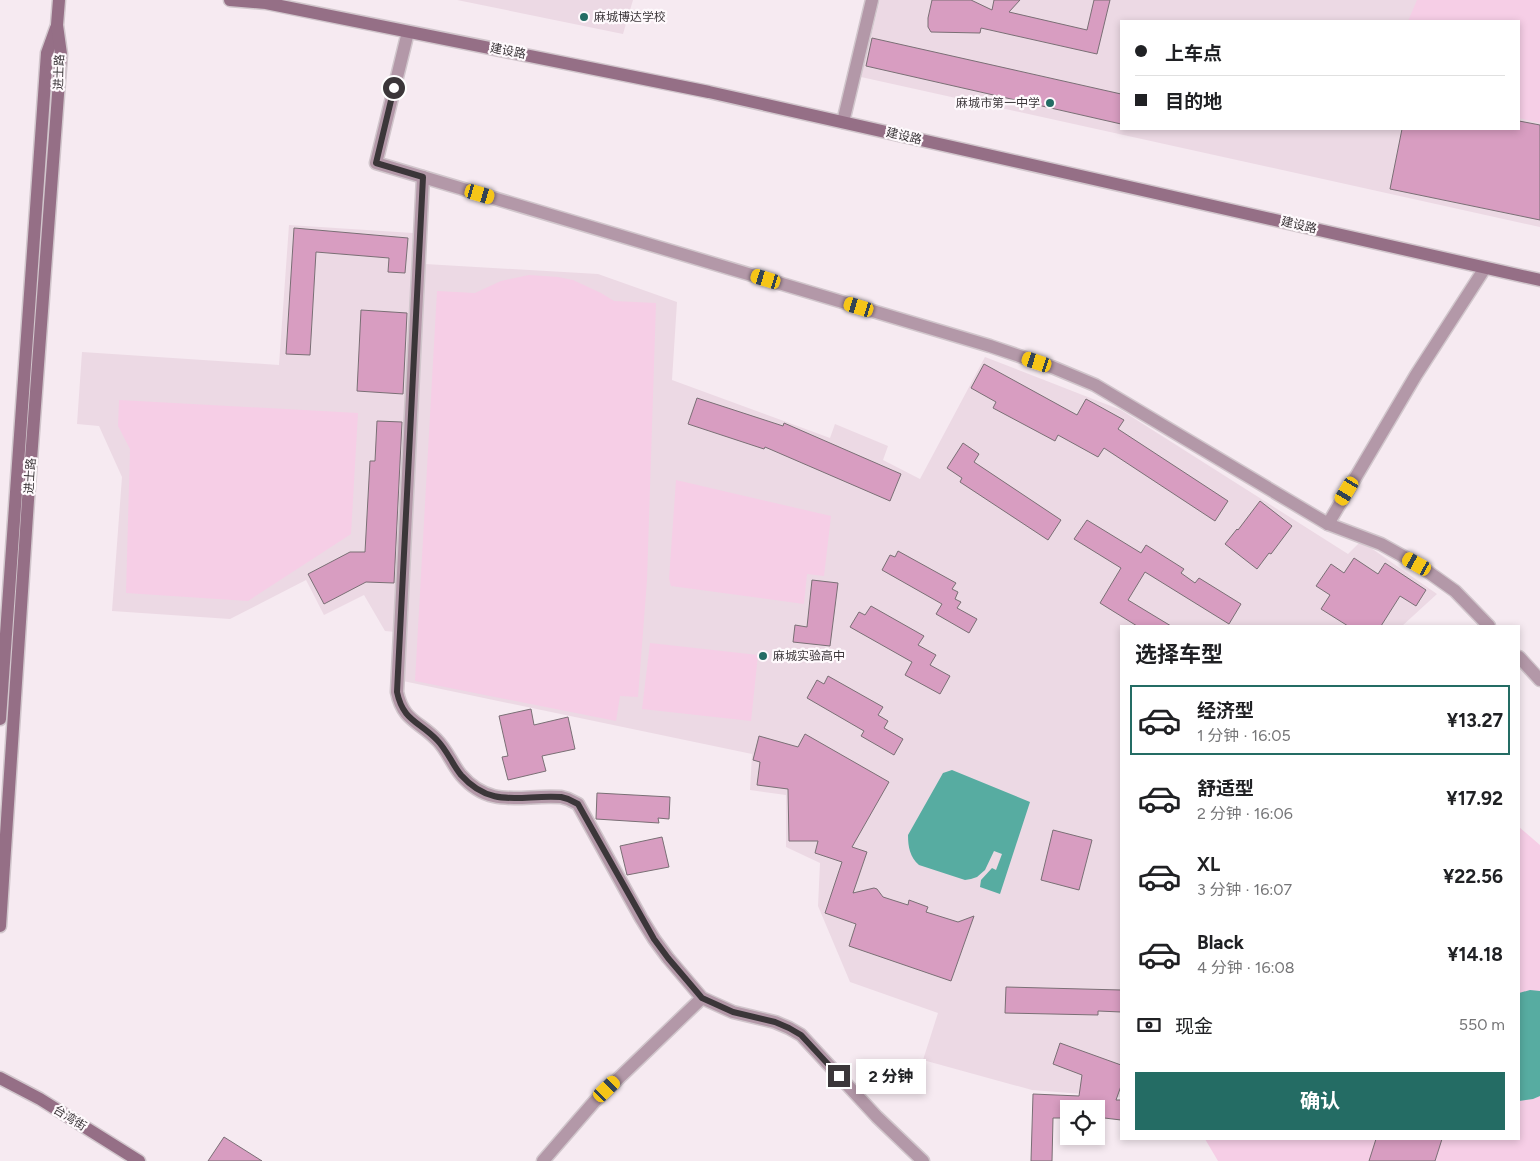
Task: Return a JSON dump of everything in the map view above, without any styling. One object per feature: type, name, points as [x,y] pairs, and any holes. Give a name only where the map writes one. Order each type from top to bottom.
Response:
[{"type":"main road","name":"进士路","points":[[0,926],[28,500],[61,54],[57,25],[59,0]]},
{"type":"main road","name":"建设路","points":[[230,0],[262,2],[709,92],[1540,280]]},
{"type":"main road","name":"进士路","points":[[0,719],[48,54],[57,25]]},
{"type":"main road","name":"台湾街","points":[[0,1078],[40,1099],[139,1161]]},
{"type":"street","points":[[843,122],[872,0]]},
{"type":"street","points":[[408,32],[376,163],[981,344],[1052,367],[1095,385],[1328,524],[1381,544],[1417,564],[1455,591],[1488,625]]},
{"type":"street","points":[[423,177],[397,692],[399,700],[409,718],[436,739],[446,750],[461,774],[471,785],[483,792],[504,798],[561,797],[578,804],[654,939],[702,998],[733,1012],[775,1022],[801,1035],[877,1117],[923,1161]]},
{"type":"street","points":[[1328,524],[1416,375],[1485,268]]},
{"type":"street","points":[[1520,658],[1540,680]]},
{"type":"street","points":[[543,1161],[594,1102],[702,998]]},
{"type":"shaded area","name":"麻城博达学校","points":[[457,0],[633,0],[623,34]]},
{"type":"shaded area","name":"麻城市第一中学","points":[[880,0],[1540,0],[1540,227],[861,77]]},
{"type":"shaded area","points":[[1417,0],[1540,0],[1540,123],[1520,118],[1520,20],[1408,20]]},
{"type":"shaded area","points":[[289,225],[413,233],[396,632],[385,631],[364,595],[324,615],[306,580],[230,619],[112,611],[122,477],[99,426],[77,424],[82,352],[279,365]]},
{"type":"shaded area","name":"麻城实验高中","points":[[425,264],[598,274],[677,302],[672,380],[830,438],[835,424],[888,446],[883,460],[920,479],[985,357],[1121,410],[1348,554],[1361,541],[1437,594],[1403,625],[1120,625],[1120,1097],[1032,1090],[923,1060],[938,1013],[850,982],[818,906],[820,863],[786,847],[786,795],[750,790],[752,754],[403,681]]},
{"type":"shaded area","points":[[529,275],[573,280],[614,301],[656,303],[647,580],[638,697],[620,696],[616,721],[415,681],[437,291],[475,293],[501,281]]},
{"type":"shaded area","points":[[119,400],[358,413],[351,534],[248,601],[126,593],[130,449],[118,426]]},
{"type":"shaded area","points":[[676,480],[831,516],[824,576],[807,574],[804,604],[671,586],[669,579]]},
{"type":"shaded area","points":[[650,643],[758,655],[751,721],[642,709]]},
{"type":"shaded area","points":[[952,770],[1030,802],[1000,894],[980,887],[981,880],[992,868],[996,870],[1002,854],[994,851],[985,870],[977,877],[965,880],[919,865],[913,859],[910,852],[908,835],[943,773]]},
{"type":"shaded area","points":[[1520,828],[1540,845],[1540,1161],[1218,1161],[1206,1140],[1520,1140]]},
{"type":"shaded area","points":[[1530,990],[1540,991],[1540,1096],[1520,1101],[1520,993]]},
{"type":"building","points":[[932,0],[971,0],[992,10],[994,0],[1020,0],[1009,12],[1087,30],[1094,0],[1110,0],[1097,54],[981,28],[980,33],[931,32],[928,27],[928,18]]},
{"type":"building","points":[[872,38],[1120,94],[1120,124],[866,66]]},
{"type":"building","points":[[1520,121],[1540,125],[1540,220],[1390,189],[1402,130],[1520,130]]},
{"type":"building","points":[[294,228],[408,238],[405,273],[388,272],[389,258],[316,252],[310,355],[286,354]]},
{"type":"building","points":[[361,310],[407,313],[403,394],[357,391]]},
{"type":"building","points":[[984,364],[1077,415],[1086,399],[1124,420],[1118,429],[1228,501],[1215,521],[1104,448],[1098,457],[1058,435],[1055,441],[993,408],[996,402],[971,388]]},
{"type":"building","points":[[697,398],[783,426],[784,423],[901,474],[890,501],[765,447],[764,449],[688,424]]},
{"type":"building","points":[[377,421],[402,422],[394,583],[366,582],[324,604],[308,574],[350,552],[365,552],[370,461],[375,461]]},
{"type":"building","points":[[963,443],[979,454],[974,462],[1061,520],[1048,540],[960,482],[962,478],[947,468]]},
{"type":"building","points":[[1260,501],[1292,526],[1257,569],[1225,544]]},
{"type":"building","points":[[1087,520],[1141,553],[1146,545],[1184,569],[1181,573],[1195,583],[1199,578],[1241,604],[1229,624],[1145,572],[1128,600],[1169,625],[1135,625],[1100,603],[1121,568],[1074,539]]},
{"type":"building","points":[[898,551],[956,583],[952,589],[958,592],[955,599],[961,602],[957,608],[977,619],[969,633],[936,614],[942,604],[882,570],[890,555],[895,557]]},
{"type":"building","points":[[1354,558],[1378,574],[1385,563],[1426,590],[1416,606],[1400,596],[1382,625],[1346,625],[1321,609],[1330,595],[1316,586],[1331,564],[1344,573]]},
{"type":"building","points":[[812,580],[838,583],[830,646],[793,642],[795,625],[807,627]]},
{"type":"building","points":[[871,606],[924,636],[918,645],[936,655],[930,665],[950,676],[940,694],[905,675],[912,662],[850,627],[859,612],[865,615]]},
{"type":"building","points":[[828,676],[883,707],[878,715],[888,721],[884,728],[903,739],[894,755],[861,736],[864,731],[807,698],[817,680],[824,684]]},
{"type":"building","points":[[531,709],[534,725],[568,717],[575,749],[542,756],[546,771],[508,780],[502,757],[508,756],[499,716]]},
{"type":"building","points":[[805,734],[889,782],[852,847],[867,852],[853,893],[874,888],[883,897],[908,905],[909,900],[928,907],[926,912],[958,922],[974,916],[951,981],[849,946],[856,924],[825,913],[842,862],[815,853],[818,841],[789,841],[788,789],[757,785],[760,762],[753,760],[759,736],[798,747]]},
{"type":"building","points":[[597,793],[670,797],[669,819],[658,818],[659,823],[596,819]]},
{"type":"building","points":[[1053,830],[1092,840],[1079,890],[1041,880]]},
{"type":"building","points":[[662,837],[669,867],[627,875],[620,846]]},
{"type":"building","points":[[1006,987],[1120,990],[1120,1012],[1098,1011],[1098,1015],[1005,1013]]},
{"type":"building","points":[[1060,1043],[1120,1065],[1120,1089],[1116,1100],[1120,1100],[1120,1120],[1105,1118],[1105,1100],[1060,1100],[1060,1118],[1053,1118],[1052,1161],[1031,1161],[1033,1094],[1079,1096],[1082,1075],[1053,1064]]},
{"type":"building","points":[[224,1137],[262,1161],[208,1161]]},
{"type":"building","points":[[1376,1140],[1442,1140],[1435,1161],[1369,1161]]},
{"type":"place","name":"麻城博达学校","points":[[584,17]]},
{"type":"place","name":"麻城市第一中学","points":[[1050,103]]},
{"type":"place","name":"麻城实验高中","points":[[763,656]]},
{"type":"route","points":[[394,88],[376,163],[423,177],[397,692],[399,700],[409,718],[436,739],[446,750],[456,769],[471,785],[483,792],[504,798],[554,796],[568,799],[578,804],[654,939],[702,998],[733,1012],[775,1022],[789,1028],[801,1035],[839,1076]]}]
